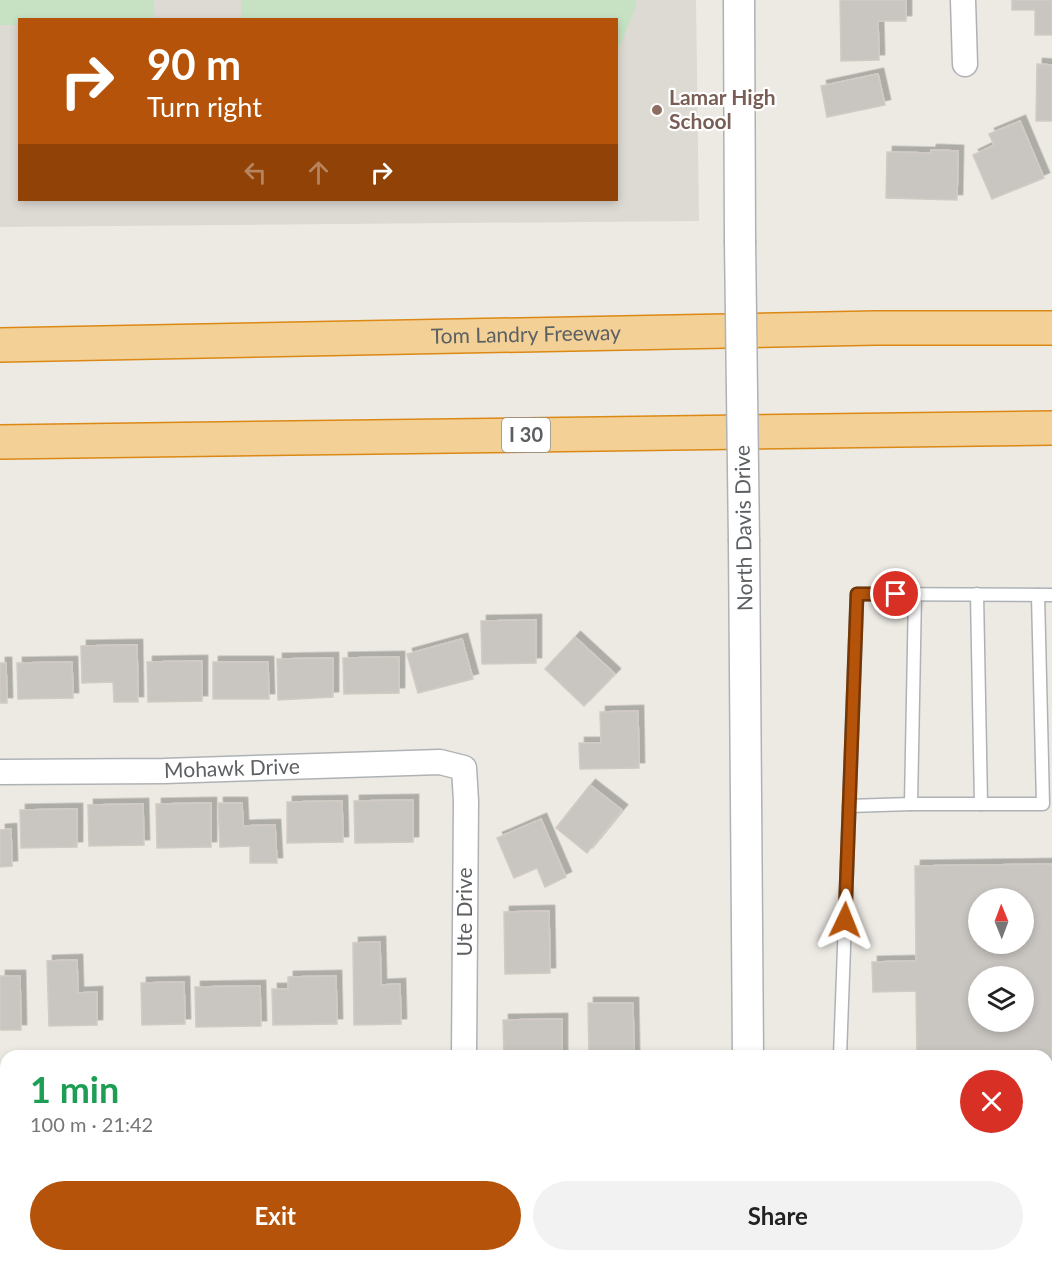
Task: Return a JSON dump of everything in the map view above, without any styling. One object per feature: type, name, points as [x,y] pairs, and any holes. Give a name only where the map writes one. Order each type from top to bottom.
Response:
[{"type":"highway","points":[[876,328],[1052,318]]},
{"type":"highway","name":"Tom Landry Freeway","points":[[0,345],[876,328],[1052,327]]},
{"type":"highway","name":"I 30","points":[[0,442],[1052,428]]},
{"type":"street","name":"North Davis Drive","points":[[739,0],[748,1050]]},
{"type":"street","points":[[963,0],[965,64]]},
{"type":"street","name":"Mohawk Drive","points":[[0,772],[164,771],[440,762],[464,768]]},
{"type":"street","name":"Ute Drive","points":[[464,768],[466,801],[464,1050]]},
{"type":"lane","points":[[840,1050],[857,594],[1052,595]]},
{"type":"lane","points":[[911,804],[915,594]]},
{"type":"lane","points":[[977,594],[981,804]]},
{"type":"lane","points":[[849,806],[1047,804],[1038,595]]},
{"type":"shaded area","name":"Lamar High School","points":[[0,0],[696,0],[699,221],[0,227]]},
{"type":"green space","points":[[0,0],[154,0],[154,18],[18,18],[18,25],[0,25]]},
{"type":"green space","points":[[241,0],[636,0],[636,6],[618,51],[618,18],[241,18]]},
{"type":"building","points":[[840,0],[906,0],[906,21],[878,21],[879,60],[841,61]]},
{"type":"building","points":[[1012,0],[1052,0],[1052,35],[1035,35],[1035,10],[1012,10]]},
{"type":"building","points":[[1037,64],[1052,65],[1052,121],[1036,121]]},
{"type":"building","points":[[878,74],[885,105],[827,117],[821,86]]},
{"type":"building","points":[[1020,121],[1044,178],[992,199],[973,155],[994,145],[989,134]]},
{"type":"building","points":[[931,150],[958,151],[957,200],[886,198],[887,152],[931,153]]},
{"type":"building","points":[[536,620],[536,663],[482,664],[481,621]]},
{"type":"building","points":[[575,637],[615,674],[584,706],[545,669]]},
{"type":"building","points":[[462,639],[473,679],[418,693],[407,654]]},
{"type":"building","points":[[137,645],[138,702],[114,702],[113,682],[82,683],[81,646]]},
{"type":"building","points":[[399,657],[399,693],[344,694],[343,658]]},
{"type":"building","points":[[333,658],[333,697],[278,700],[277,659]]},
{"type":"building","points":[[202,661],[202,701],[148,702],[147,662]]},
{"type":"building","points":[[72,662],[73,698],[18,699],[17,663]]},
{"type":"building","points":[[213,662],[268,662],[269,699],[213,699]]},
{"type":"building","points":[[0,663],[6,663],[7,703],[0,703]]},
{"type":"building","points":[[638,711],[639,768],[580,769],[579,743],[601,743],[600,712]]},
{"type":"building","points":[[590,785],[622,810],[587,853],[556,828]]},
{"type":"building","points":[[413,800],[413,842],[355,843],[354,801]]},
{"type":"building","points":[[342,801],[343,842],[287,843],[287,802]]},
{"type":"building","points":[[211,803],[211,847],[157,848],[156,804]]},
{"type":"building","points":[[218,803],[242,803],[243,826],[275,825],[277,863],[250,863],[250,846],[220,847]]},
{"type":"building","points":[[143,804],[144,845],[89,846],[88,805]]},
{"type":"building","points":[[77,809],[77,847],[21,848],[20,810]]},
{"type":"building","points":[[541,819],[566,877],[545,887],[537,868],[514,878],[497,838]]},
{"type":"building","points":[[11,829],[12,866],[0,867],[0,830]]},
{"type":"building","points":[[1052,864],[1052,1050],[917,1050],[916,991],[873,992],[872,962],[916,961],[915,866]]},
{"type":"building","points":[[549,911],[550,973],[505,974],[504,912]]},
{"type":"building","points":[[380,942],[381,985],[400,984],[401,1024],[354,1025],[353,943]]},
{"type":"building","points":[[77,960],[78,993],[97,992],[97,1025],[49,1026],[47,961]]},
{"type":"building","points":[[0,976],[20,976],[21,1030],[0,1030]]},
{"type":"building","points":[[336,976],[337,1024],[273,1025],[272,989],[288,989],[288,977]]},
{"type":"building","points":[[184,982],[185,1024],[142,1025],[141,983]]},
{"type":"building","points":[[260,986],[261,1026],[196,1027],[195,987]]},
{"type":"building","points":[[588,1003],[633,1003],[634,1050],[589,1050]]},
{"type":"building","points":[[562,1019],[562,1050],[504,1050],[503,1020]]},
{"type":"place","name":"Lamar High School","points":[[657,110]]},
{"type":"route","points":[[845,920],[857,594],[896,594]]}]
